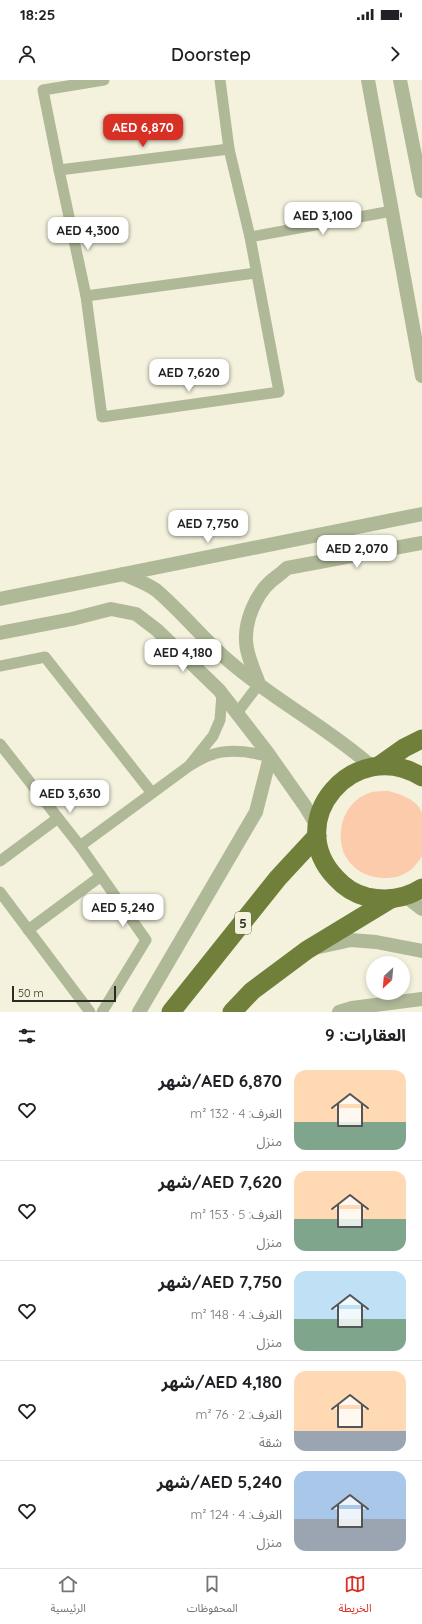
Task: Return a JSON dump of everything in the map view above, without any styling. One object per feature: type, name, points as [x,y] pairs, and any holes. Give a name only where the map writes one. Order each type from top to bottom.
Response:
[{"type":"highway","points":[[376,766],[404,748],[422,740]]},
{"type":"highway","points":[[398,898],[377,899],[364,896],[352,891],[341,883],[331,873],[324,862],[319,849],[317,831],[324,802],[330,792],[348,775],[376,766],[392,765],[404,768],[422,777]]},
{"type":"highway","name":"5","points":[[171,1012],[317,831]]},
{"type":"highway","points":[[232,1012],[252,991],[306,950],[398,898],[422,888]]},
{"type":"street","points":[[104,80],[43,90],[86,296],[102,417],[279,392],[250,238],[229,149],[220,80]]},
{"type":"street","points":[[368,80],[422,376]]},
{"type":"street","points":[[400,80],[422,191]]},
{"type":"street","points":[[59,170],[229,149]]},
{"type":"street","points":[[250,238],[392,211]]},
{"type":"street","points":[[86,296],[256,273]]},
{"type":"street","points":[[0,599],[422,514]]},
{"type":"street","points":[[259,684],[247,647],[246,629],[251,611],[260,594],[270,582],[287,568],[422,543]]},
{"type":"street","points":[[123,574],[155,590],[230,662],[376,766]]},
{"type":"street","points":[[0,633],[72,619],[111,609],[136,614],[157,630],[222,694],[305,806],[317,831]]},
{"type":"street","points":[[0,666],[45,656],[152,793]]},
{"type":"street","points":[[237,713],[259,684]]},
{"type":"street","points":[[189,766],[213,736],[220,720],[222,694]]},
{"type":"street","points":[[0,744],[80,846],[146,940],[102,1012]]},
{"type":"street","points":[[80,846],[189,766],[212,754],[226,752],[253,753],[270,757]]},
{"type":"street","points":[[139,1012],[256,812],[270,757]]},
{"type":"street","points":[[0,861],[58,818]]},
{"type":"street","points":[[28,930],[101,876]]},
{"type":"street","points":[[398,898],[422,909]]},
{"type":"street","points":[[2,900],[28,930],[90,1012]]},
{"type":"street","points":[[306,950],[351,940],[376,942],[422,951]]},
{"type":"street","points":[[339,1012],[352,1008],[422,999]]},
{"type":"shaded area","points":[[388,791],[408,798],[420,808],[422,813],[422,856],[412,869],[406,873],[393,878],[379,878],[365,874],[354,867],[343,851],[341,829],[346,813],[356,800],[372,792]]}]
